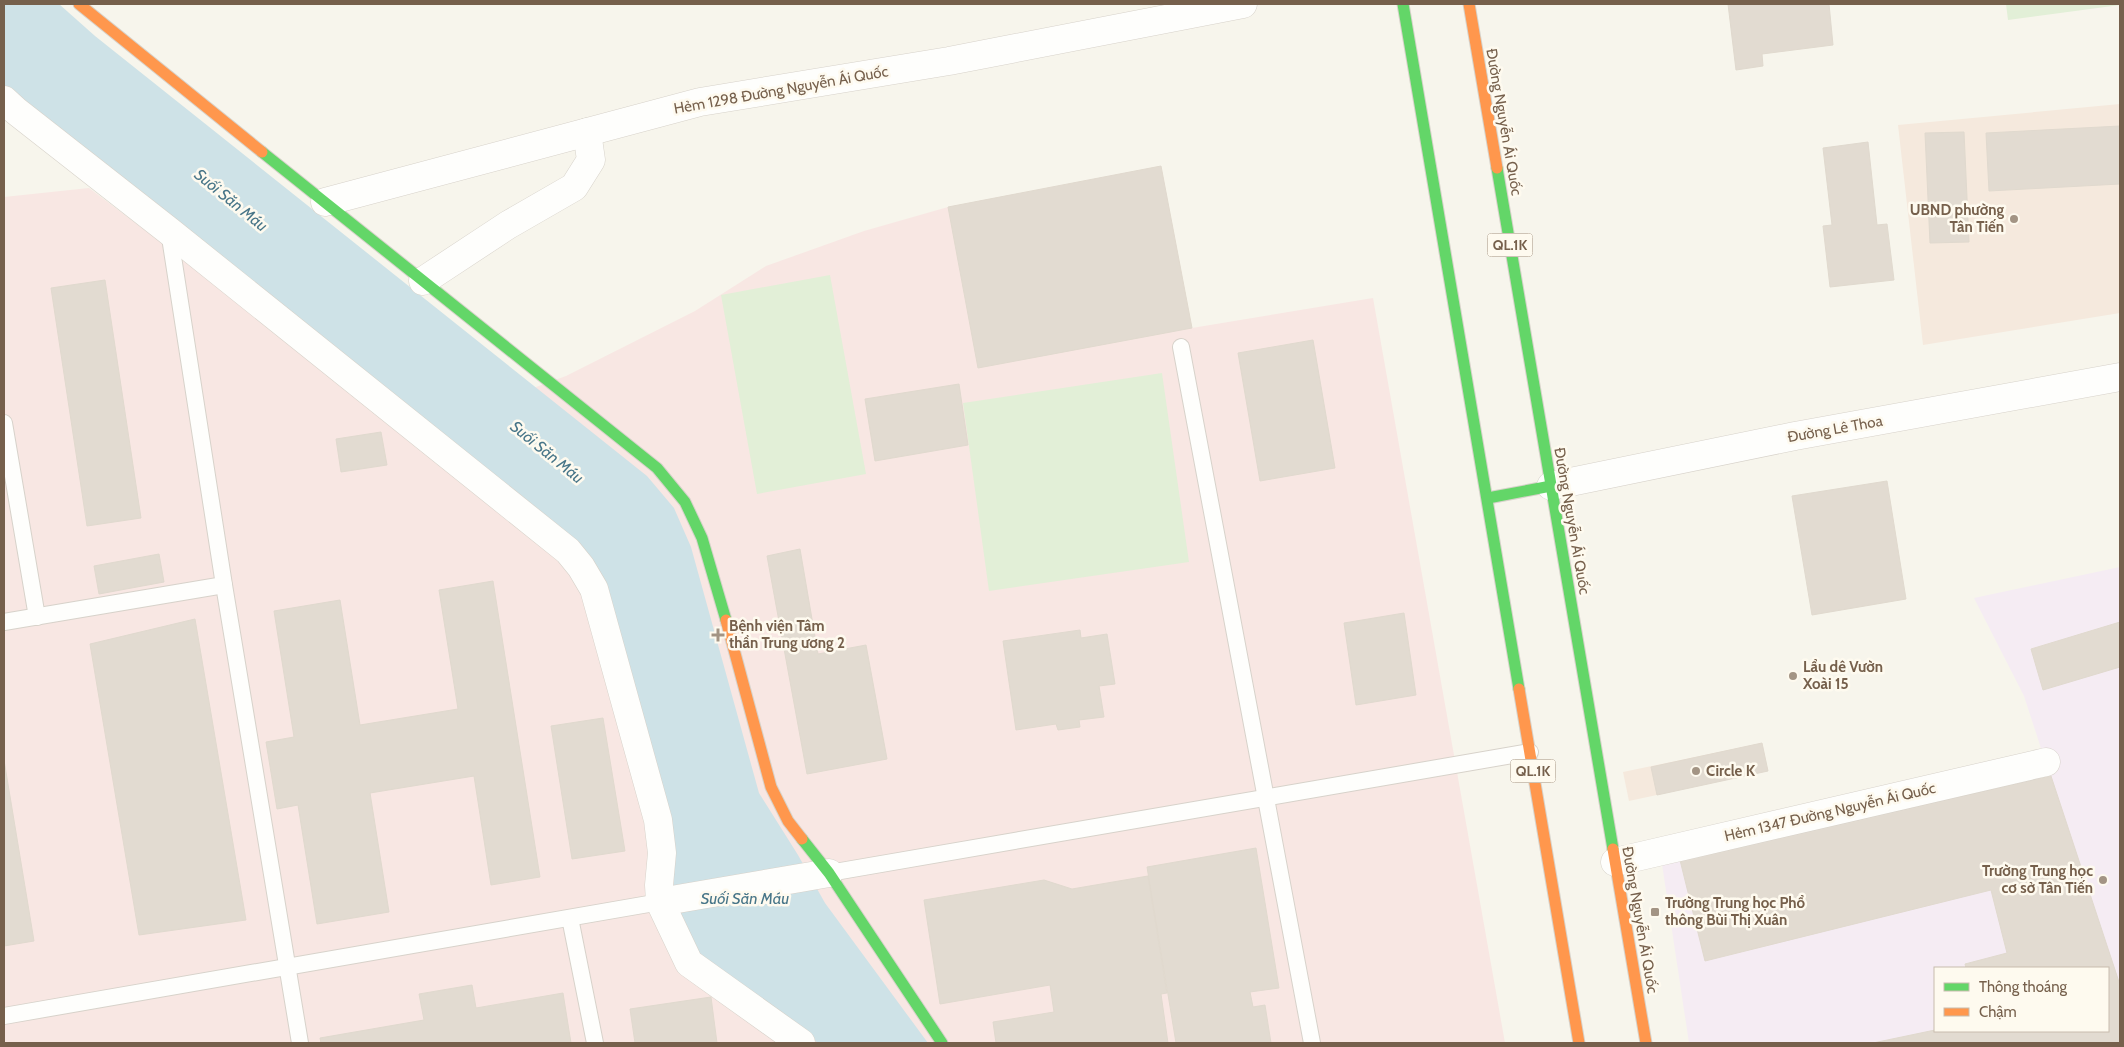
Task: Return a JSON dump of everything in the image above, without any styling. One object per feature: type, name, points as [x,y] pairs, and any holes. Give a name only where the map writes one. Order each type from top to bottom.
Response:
[{"type":"main road","points":[[79,4],[657,468],[685,502],[702,538],[740,668],[771,788],[788,821],[828,873],[942,1043]]},
{"type":"main road","name":"QL.1K","points":[[1403,4],[1580,1043]]},
{"type":"main road","name":"Đường Nguyễn Ái Quốc","points":[[1469,4],[1646,1043]]},
{"type":"main road","points":[[1488,498],[1551,486]]},
{"type":"street","name":"Hẻm 1298 Đường Nguyễn Ái Quốc","points":[[325,202],[700,102],[948,61],[1242,4]]},
{"type":"street","points":[[4,100],[568,551],[581,567],[594,589],[658,820],[662,853],[659,885],[660,902],[688,963],[801,1043]]},
{"type":"street","points":[[423,281],[508,225],[574,188],[591,160],[587,132]]},
{"type":"street","name":"Đường Lê Thoa","points":[[1551,486],[1803,434],[2120,377]]},
{"type":"street","name":"Hẻm 1347 Đường Nguyễn Ái Quốc","points":[[1615,862],[2046,762]]},
{"type":"street","points":[[660,902],[828,873]]},
{"type":"lane","points":[[169,231],[224,586],[300,1043]]},
{"type":"lane","points":[[1181,347],[1312,1043]]},
{"type":"lane","points":[[4,423],[37,617]]},
{"type":"lane","points":[[4,622],[224,586]]},
{"type":"lane","points":[[828,873],[1530,752]]},
{"type":"lane","points":[[4,1016],[660,902]]},
{"type":"lane","points":[[570,918],[595,1043]]},
{"type":"shaded area","name":"UBND phường Tân Tiến","points":[[2120,104],[2120,313],[1923,345],[1898,125]]},
{"type":"shaded area","name":"Bệnh viện Tâm thần Trung ương 2","points":[[1161,166],[1192,328],[1373,298],[1505,1043],[4,1043],[4,197],[89,188],[194,267],[432,425],[566,376],[695,311],[766,266],[864,231],[948,207]]},
{"type":"shaded area","points":[[2120,567],[2120,1043],[1689,1043],[1662,864],[2050,776],[2024,696],[1974,598]]},
{"type":"shaded area","name":"Circle K","points":[[1762,743],[1768,771],[1629,801],[1623,772]]},
{"type":"green space","points":[[2006,4],[2120,4],[2120,5],[2008,20]]},
{"type":"green space","points":[[830,275],[866,474],[757,494],[721,295]]},
{"type":"green space","points":[[1162,373],[1189,562],[989,591],[963,403]]},
{"type":"water","name":"Suối Săn Máu","points":[[4,4],[59,4],[95,36],[647,476],[674,508],[691,547],[759,793],[798,855],[825,903],[928,1043],[818,1043],[700,954],[681,922],[673,891],[675,847],[605,580],[585,550],[558,525],[4,88]]},
{"type":"building","points":[[1728,4],[1829,4],[1833,45],[1762,54],[1763,66],[1736,70]]},
{"type":"building","points":[[2120,126],[2120,184],[1989,191],[1986,133]]},
{"type":"building","points":[[1964,132],[1969,242],[1930,243],[1925,133]]},
{"type":"building","points":[[1868,142],[1877,225],[1887,224],[1894,280],[1830,287],[1823,226],[1832,225],[1823,148]]},
{"type":"building","points":[[1161,166],[1192,328],[978,368],[948,207]]},
{"type":"building","points":[[105,280],[141,518],[87,526],[51,288]]},
{"type":"building","points":[[1313,340],[1335,468],[1260,481],[1238,353]]},
{"type":"building","points":[[959,384],[968,445],[875,461],[865,399]]},
{"type":"building","points":[[381,432],[387,465],[341,472],[336,439]]},
{"type":"building","points":[[1887,481],[1906,599],[1812,615],[1792,496]]},
{"type":"building","points":[[800,549],[818,654],[866,645],[887,759],[807,774],[767,556]]},
{"type":"building","points":[[159,554],[164,582],[99,594],[94,566]]},
{"type":"building","points":[[493,581],[540,877],[491,885],[474,776],[370,793],[389,912],[317,924],[298,805],[277,809],[266,742],[294,737],[274,611],[340,600],[360,725],[458,709],[439,590]]},
{"type":"building","points":[[1404,613],[1416,695],[1356,705],[1344,623]]},
{"type":"building","points":[[195,619],[246,920],[139,935],[90,644]]},
{"type":"building","points":[[2120,622],[2120,667],[2043,690],[2031,649]]},
{"type":"building","points":[[1080,630],[1081,638],[1107,634],[1115,684],[1099,686],[1104,717],[1079,720],[1080,727],[1058,730],[1056,724],[1016,730],[1003,641]]},
{"type":"building","points":[[603,718],[625,851],[572,859],[551,726]]},
{"type":"building","name":"Circle K","points":[[1762,743],[1768,771],[1657,795],[1651,767]]},
{"type":"building","points":[[4,760],[34,941],[4,946]]},
{"type":"building","points":[[2051,776],[2120,985],[2120,1043],[1873,1043],[1934,1030],[1934,1032],[2109,1032],[2109,967],[1966,967],[1965,964],[2007,953],[1991,890],[1705,961],[1680,860]]},
{"type":"building","points":[[1256,848],[1279,988],[1250,992],[1253,1007],[1265,1005],[1271,1043],[1176,1043],[1147,867]]},
{"type":"building","points":[[1148,876],[1167,993],[1161,994],[1168,1043],[996,1043],[993,1022],[1054,1012],[1050,985],[940,1004],[924,900],[1044,880],[1072,889]]},
{"type":"building","points":[[472,985],[476,1008],[563,993],[571,1043],[321,1043],[320,1038],[424,1020],[419,994]]},
{"type":"building","points":[[711,997],[717,1043],[635,1043],[630,1009]]},
{"type":"traffic: fast","points":[[1403,4],[1519,689]]},
{"type":"traffic: fast","points":[[262,152],[657,468],[685,502],[702,538],[726,620]]},
{"type":"traffic: fast","points":[[1497,168],[1613,849]]},
{"type":"traffic: fast","points":[[1488,498],[1551,486]]},
{"type":"traffic: fast","points":[[802,839],[829,873],[942,1043]]},
{"type":"traffic: slow","points":[[79,4],[262,152]]},
{"type":"traffic: slow","points":[[1469,4],[1497,168]]},
{"type":"traffic: slow","points":[[726,620],[771,787],[788,821],[802,839]]},
{"type":"traffic: slow","points":[[1519,689],[1579,1043]]},
{"type":"traffic: slow","points":[[1613,849],[1646,1043]]},
{"type":"place","name":"UBND phường Tân Tiến","points":[[2014,219]]},
{"type":"place","name":"Bệnh viện Tâm thần Trung ương 2","points":[[718,635]]},
{"type":"place","name":"Lẩu dê Vườn Xoài 15","points":[[1793,676]]},
{"type":"place","name":"Circle K","points":[[1696,771]]},
{"type":"place","name":"Trường Trung học cơ sở Tân Tiến","points":[[2103,880]]},
{"type":"place","name":"Trường Trung học Phổ thông Bùi Thị Xuân","points":[[1655,912]]}]
